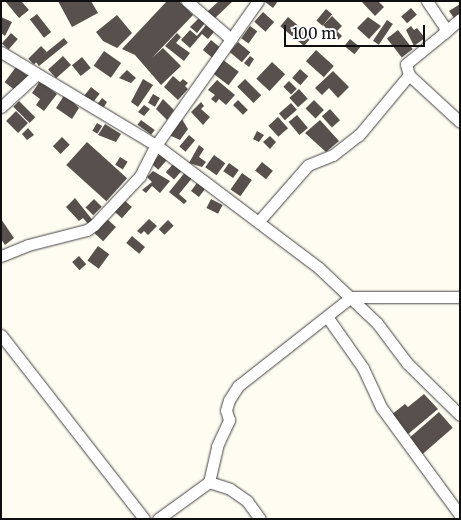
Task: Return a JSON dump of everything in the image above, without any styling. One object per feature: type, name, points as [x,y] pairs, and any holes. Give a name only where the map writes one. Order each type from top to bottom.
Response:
[{"type":"street","points":[[187,1],[231,40]]},
{"type":"street","points":[[1,256],[28,245],[87,230],[140,176],[156,145],[258,1]]},
{"type":"street","points":[[427,1],[445,28],[444,33]]},
{"type":"street","points":[[460,18],[406,64],[408,76],[460,122]]},
{"type":"street","points":[[1,52],[36,75],[156,145],[259,221],[351,297],[377,323],[406,363],[460,415]]},
{"type":"street","points":[[1,107],[36,75]]},
{"type":"street","points":[[259,221],[299,173],[308,165],[333,155],[359,136],[408,76]]},
{"type":"street","points":[[158,519],[209,482],[217,446],[229,420],[226,410],[228,400],[238,386],[328,318],[351,297],[460,298]]},
{"type":"street","points":[[328,318],[363,368],[381,407],[460,515]]},
{"type":"street","points":[[1,335],[144,519]]},
{"type":"street","points":[[209,482],[230,489],[247,502],[260,519]]},
{"type":"building","points":[[5,1],[21,1],[29,10],[19,18]]},
{"type":"building","points":[[58,1],[91,1],[98,13],[72,27]]},
{"type":"building","points":[[167,1],[179,1],[193,15],[152,58],[163,48],[181,66],[161,85],[135,55],[122,49]]},
{"type":"building","points":[[219,1],[233,1],[214,19],[207,12]]},
{"type":"building","points":[[264,1],[278,1],[273,8]]},
{"type":"building","points":[[361,1],[378,1],[384,7],[375,16]]},
{"type":"building","points":[[460,4],[460,15],[454,18],[449,11]]},
{"type":"building","points":[[411,8],[417,15],[407,23],[401,17]]},
{"type":"building","points":[[326,9],[332,14],[322,26],[316,20]]},
{"type":"building","points":[[263,12],[274,22],[265,32],[254,22]]},
{"type":"building","points":[[37,14],[51,32],[44,38],[30,20]]},
{"type":"building","points":[[117,15],[132,33],[117,48],[103,41],[96,32]]},
{"type":"building","points":[[332,16],[342,26],[337,31],[342,36],[338,40],[323,25]]},
{"type":"building","points":[[1,17],[12,22],[5,36],[1,33]]},
{"type":"building","points":[[288,17],[312,37],[304,46],[280,26]]},
{"type":"building","points":[[368,17],[381,26],[369,39],[357,28]]},
{"type":"building","points":[[199,18],[205,23],[197,33],[190,27]]},
{"type":"building","points":[[387,20],[393,24],[379,45],[373,41]]},
{"type":"building","points":[[206,25],[214,32],[208,39],[202,34],[190,48],[181,40],[190,30],[197,36]]},
{"type":"building","points":[[250,26],[257,31],[248,43],[241,38]]},
{"type":"building","points":[[411,26],[414,30],[417,28],[425,38],[414,46],[406,30]]},
{"type":"building","points":[[398,30],[413,49],[402,58],[387,39]]},
{"type":"building","points":[[11,33],[18,39],[9,49],[2,44]]},
{"type":"building","points":[[177,33],[181,37],[176,43],[190,53],[184,61],[165,46]]},
{"type":"building","points":[[64,38],[68,43],[39,66],[35,61]]},
{"type":"building","points":[[350,39],[360,47],[354,54],[344,46]]},
{"type":"building","points":[[211,40],[221,48],[213,58],[203,50]]},
{"type":"building","points":[[238,42],[250,52],[242,62],[230,52]]},
{"type":"building","points":[[41,46],[47,52],[34,64],[28,59]]},
{"type":"building","points":[[316,50],[334,66],[324,77],[306,61]]},
{"type":"building","points":[[104,51],[121,63],[111,78],[94,66]]},
{"type":"building","points":[[63,56],[71,65],[56,78],[48,69]]},
{"type":"building","points":[[250,56],[254,59],[249,67],[244,63]]},
{"type":"building","points":[[82,57],[91,68],[81,76],[72,65]]},
{"type":"building","points":[[222,59],[239,72],[229,85],[212,73]]},
{"type":"building","points":[[272,62],[285,74],[269,91],[256,79]]},
{"type":"building","points":[[16,67],[28,76],[17,91],[5,82]]},
{"type":"building","points":[[300,69],[308,76],[300,85],[292,78]]},
{"type":"building","points":[[127,70],[136,78],[131,83],[119,78]]},
{"type":"building","points":[[333,71],[349,87],[338,98],[329,88],[322,95],[315,88]]},
{"type":"building","points":[[173,76],[180,82],[183,79],[188,83],[185,86],[188,89],[178,100],[164,87]]},
{"type":"building","points":[[143,79],[153,85],[138,107],[131,102]]},
{"type":"building","points":[[245,79],[261,95],[253,103],[237,87]]},
{"type":"building","points":[[217,80],[235,95],[226,105],[219,99],[216,103],[211,99],[215,95],[208,90]]},
{"type":"building","points":[[40,81],[57,94],[44,111],[36,105],[40,99],[32,93]]},
{"type":"building","points":[[289,81],[297,89],[291,94],[283,87]]},
{"type":"building","points":[[91,87],[100,94],[92,103],[84,96]]},
{"type":"building","points":[[299,89],[308,99],[298,107],[289,98]]},
{"type":"building","points":[[65,94],[79,108],[72,119],[56,108]]},
{"type":"building","points":[[153,94],[160,98],[155,107],[148,103]]},
{"type":"building","points":[[102,98],[107,102],[102,110],[96,106]]},
{"type":"building","points":[[163,99],[174,110],[167,120],[156,109]]},
{"type":"building","points":[[238,100],[248,110],[243,115],[233,105]]},
{"type":"building","points":[[314,100],[324,110],[315,118],[306,108]]},
{"type":"building","points":[[19,101],[35,117],[30,123],[13,107]]},
{"type":"building","points":[[201,102],[204,106],[201,109],[210,117],[203,125],[191,112]]},
{"type":"building","points":[[291,103],[297,110],[285,120],[279,113]]},
{"type":"building","points":[[144,105],[150,109],[144,116],[138,112]]},
{"type":"building","points":[[330,109],[340,120],[332,128],[322,116]]},
{"type":"building","points":[[16,111],[28,123],[18,133],[6,121]]},
{"type":"building","points":[[297,115],[308,128],[300,135],[289,122]]},
{"type":"building","points":[[180,116],[188,129],[180,140],[169,135]]},
{"type":"building","points":[[278,117],[288,128],[278,137],[268,126]]},
{"type":"building","points":[[141,120],[155,130],[151,135],[137,125]]},
{"type":"building","points":[[320,120],[339,141],[326,152],[305,133]]},
{"type":"building","points":[[97,123],[102,126],[98,134],[92,131]]},
{"type":"building","points":[[105,124],[121,134],[116,142],[98,135]]},
{"type":"building","points":[[28,128],[34,135],[27,140],[22,134]]},
{"type":"building","points":[[257,131],[264,135],[259,142],[253,139]]},
{"type":"building","points":[[189,135],[195,140],[185,152],[179,146]]},
{"type":"building","points":[[270,136],[276,142],[270,149],[263,142]]},
{"type":"building","points":[[62,137],[70,145],[61,154],[53,146]]},
{"type":"building","points":[[87,142],[127,178],[106,201],[66,165]]},
{"type":"building","points":[[199,145],[204,149],[199,157],[206,162],[202,167],[189,163]]},
{"type":"building","points":[[160,154],[167,160],[158,170],[151,164]]},
{"type":"building","points":[[214,155],[225,163],[217,175],[205,167]]},
{"type":"building","points":[[120,157],[128,162],[123,169],[115,165]]},
{"type":"building","points":[[262,162],[273,171],[266,179],[255,171]]},
{"type":"building","points":[[229,163],[239,170],[233,178],[223,171]]},
{"type":"building","points":[[173,164],[181,171],[174,180],[166,172]]},
{"type":"building","points":[[153,171],[170,181],[160,193],[152,186],[146,193],[142,190],[152,182],[147,177]]},
{"type":"building","points":[[186,171],[193,177],[179,194],[187,201],[184,204],[169,192]]},
{"type":"building","points":[[242,173],[252,180],[240,196],[231,189]]},
{"type":"building","points":[[197,183],[205,189],[199,197],[191,191]]},
{"type":"building","points":[[75,198],[94,222],[90,226],[83,218],[79,221],[66,207]]},
{"type":"building","points":[[94,199],[102,207],[93,215],[86,207]]},
{"type":"building","points":[[123,199],[132,207],[122,218],[113,210]]},
{"type":"building","points":[[211,199],[223,205],[218,214],[206,208]]},
{"type":"building","points":[[1,219],[14,238],[5,245],[1,239]]},
{"type":"building","points":[[107,219],[116,227],[103,241],[94,233]]},
{"type":"building","points":[[149,219],[157,226],[148,235],[144,231],[141,234],[137,231]]},
{"type":"building","points":[[168,220],[174,226],[164,235],[159,229]]},
{"type":"building","points":[[132,236],[145,247],[139,254],[126,243]]},
{"type":"building","points":[[98,246],[109,254],[99,269],[87,261]]},
{"type":"building","points":[[79,256],[86,264],[79,270],[72,262]]},
{"type":"building","points":[[424,394],[438,409],[407,435],[391,415],[405,404],[408,407]]},
{"type":"building","points":[[439,412],[453,428],[422,455],[408,439]]}]
